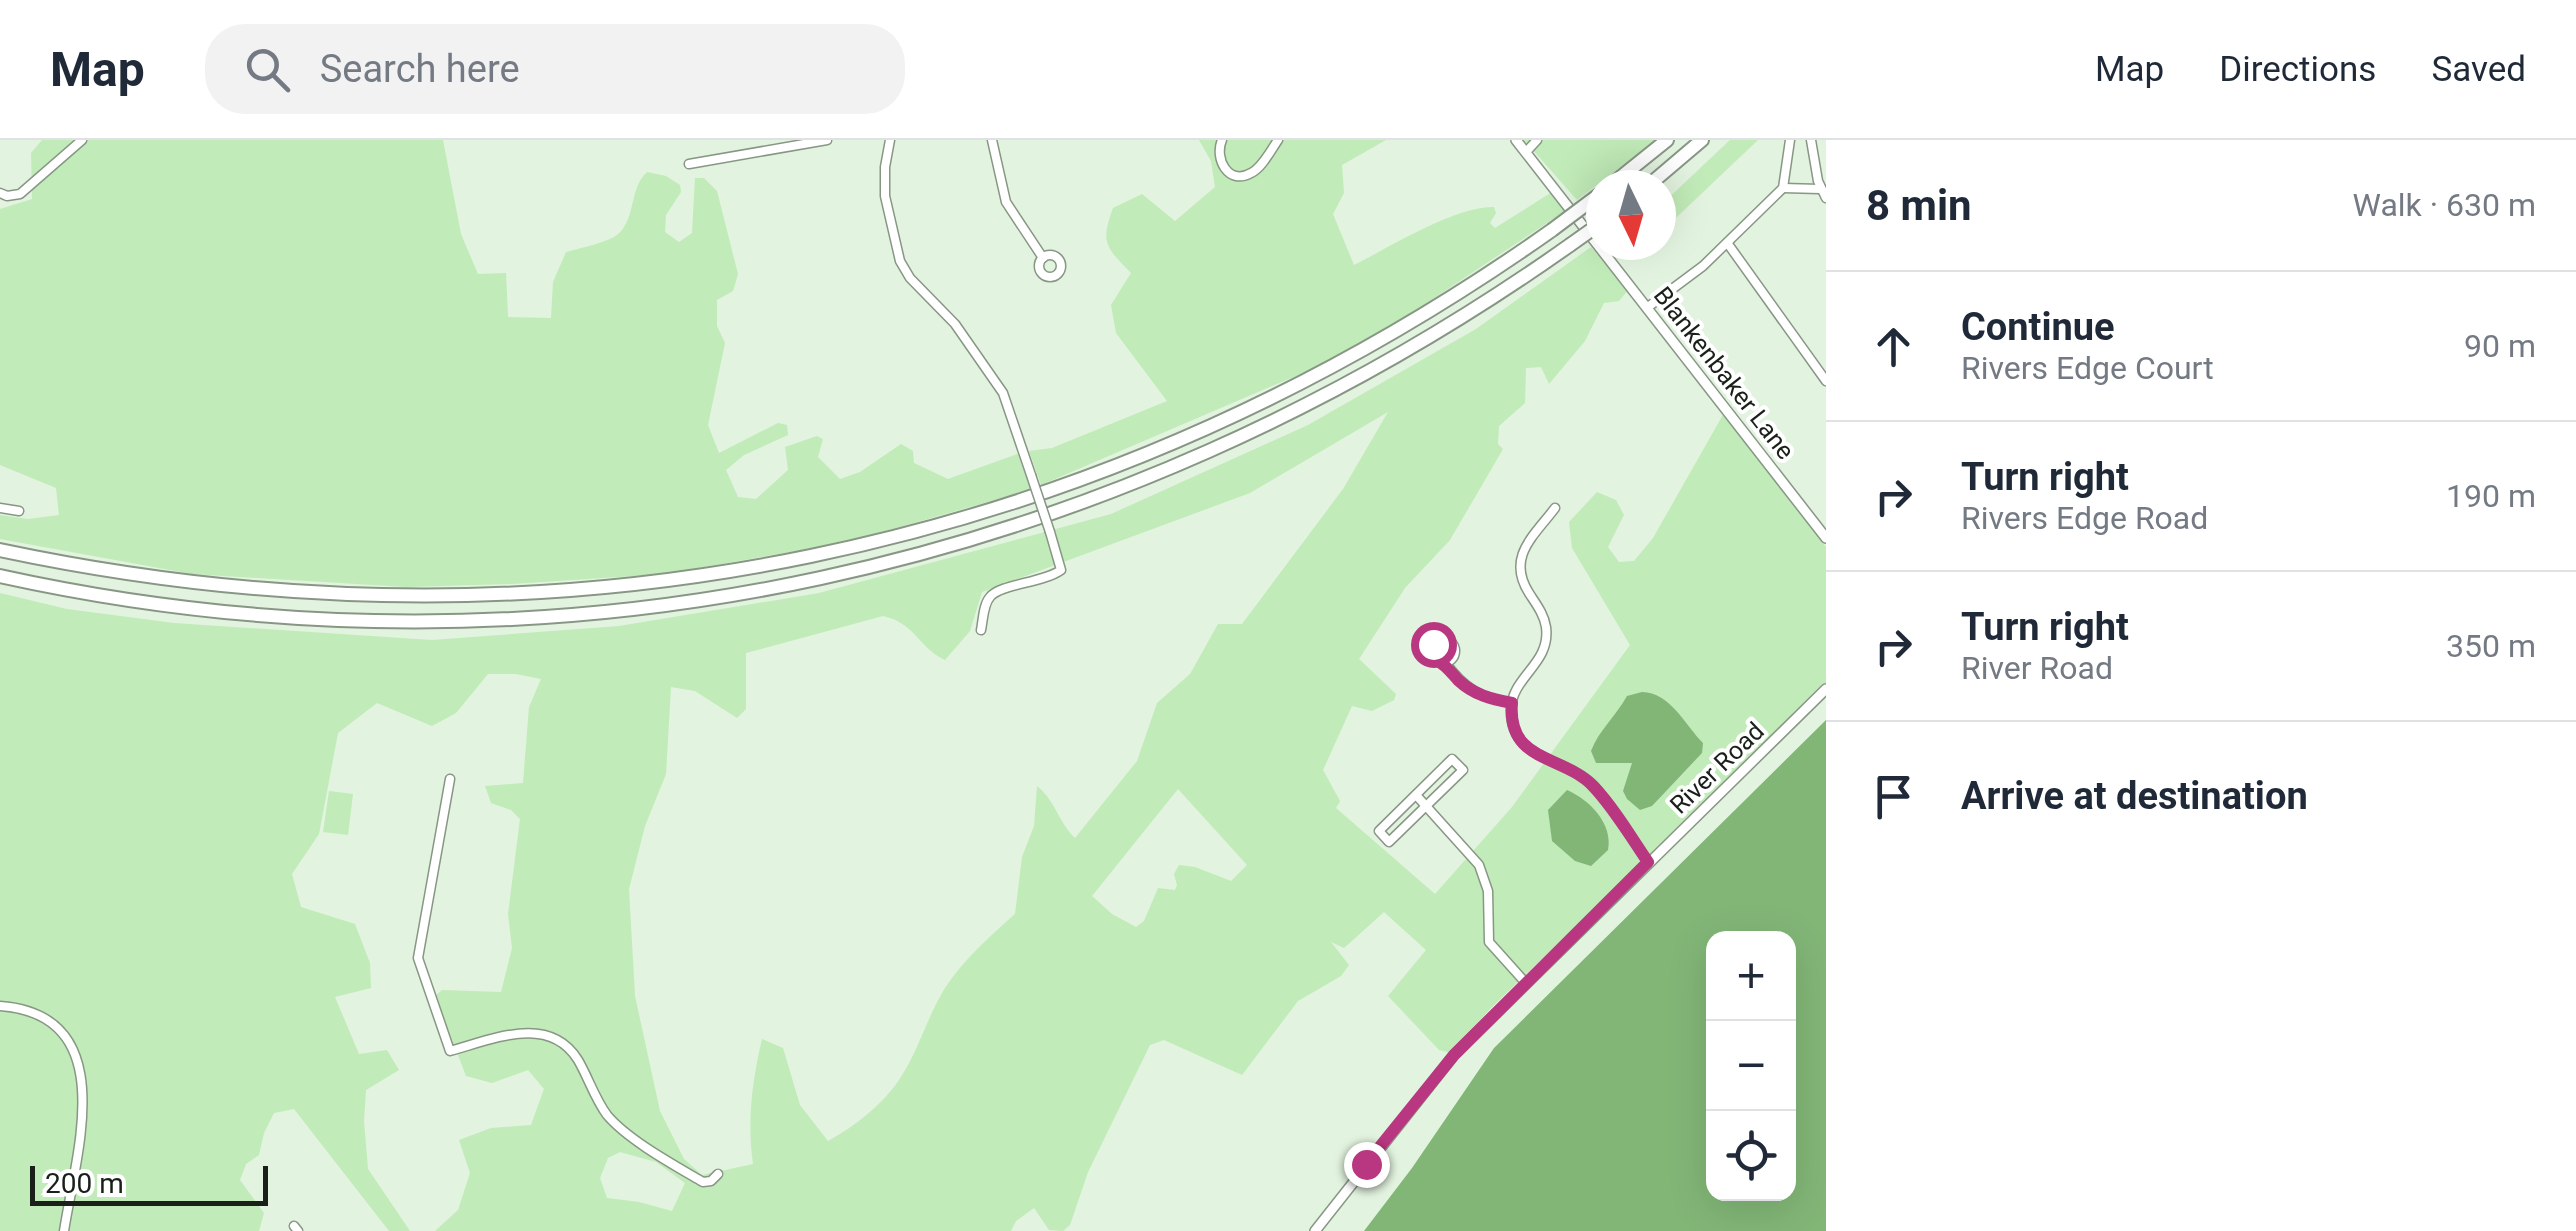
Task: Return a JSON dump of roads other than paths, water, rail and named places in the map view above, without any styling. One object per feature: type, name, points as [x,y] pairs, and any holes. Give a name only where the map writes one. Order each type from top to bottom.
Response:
[{"type":"highway","points":[[1630,170],[1667,140]]},
{"type":"highway","points":[[1667,170],[1702,140]]},
{"type":"highway","points":[[0,550],[178,582],[389,597],[596,589],[743,570],[832,552],[991,510],[1185,438],[1355,355],[1450,299],[1586,204]]},
{"type":"highway","points":[[0,576],[174,606],[314,620],[389,622],[592,614],[800,582],[921,554],[1020,525],[1228,445],[1350,384],[1442,331],[1586,234]]},
{"type":"street","points":[[0,193],[20,194],[82,140]]},
{"type":"street","points":[[689,164],[827,140]]},
{"type":"street","points":[[890,140],[885,196],[900,261],[910,278],[955,324],[1003,393],[1060,570],[994,593],[987,602],[981,630]]},
{"type":"street","points":[[992,140],[1006,202],[1042,258]]},
{"type":"street","points":[[1222,140],[1218,150],[1220,162],[1228,172],[1241,176],[1254,172],[1278,140]]},
{"type":"street","name":"Blankenbaker Lane","points":[[1516,140],[1826,538]]},
{"type":"street","points":[[1526,152],[1537,140]]},
{"type":"street","points":[[1648,307],[1728,244],[1782,188],[1790,140]]},
{"type":"street","points":[[1782,188],[1823,193],[1811,140]]},
{"type":"street","points":[[1728,244],[1826,381]]},
{"type":"street","points":[[0,508],[19,511]]},
{"type":"street","points":[[1555,508],[1526,541],[1520,558],[1524,584],[1545,622],[1546,643],[1539,662],[1517,688],[1512,703],[1514,730],[1526,747],[1583,776],[1648,862]]},
{"type":"street","points":[[1445,662],[1470,690],[1492,700],[1512,703]]},
{"type":"street","name":"River Road","points":[[1315,1231],[1447,1064],[1525,982],[1826,690]]},
{"type":"street","points":[[1452,760],[1463,770],[1389,842],[1379,831],[1416,795],[1452,760]]},
{"type":"street","points":[[450,780],[418,958],[450,1051],[515,1034],[540,1033],[560,1039],[575,1055],[605,1112],[619,1126],[703,1182],[718,1174]]},
{"type":"street","points":[[1416,795],[1480,866],[1488,890],[1489,942],[1525,982]]},
{"type":"street","points":[[0,1006],[14,1007],[47,1020],[65,1036],[80,1061],[82,1114],[64,1231]]}]
